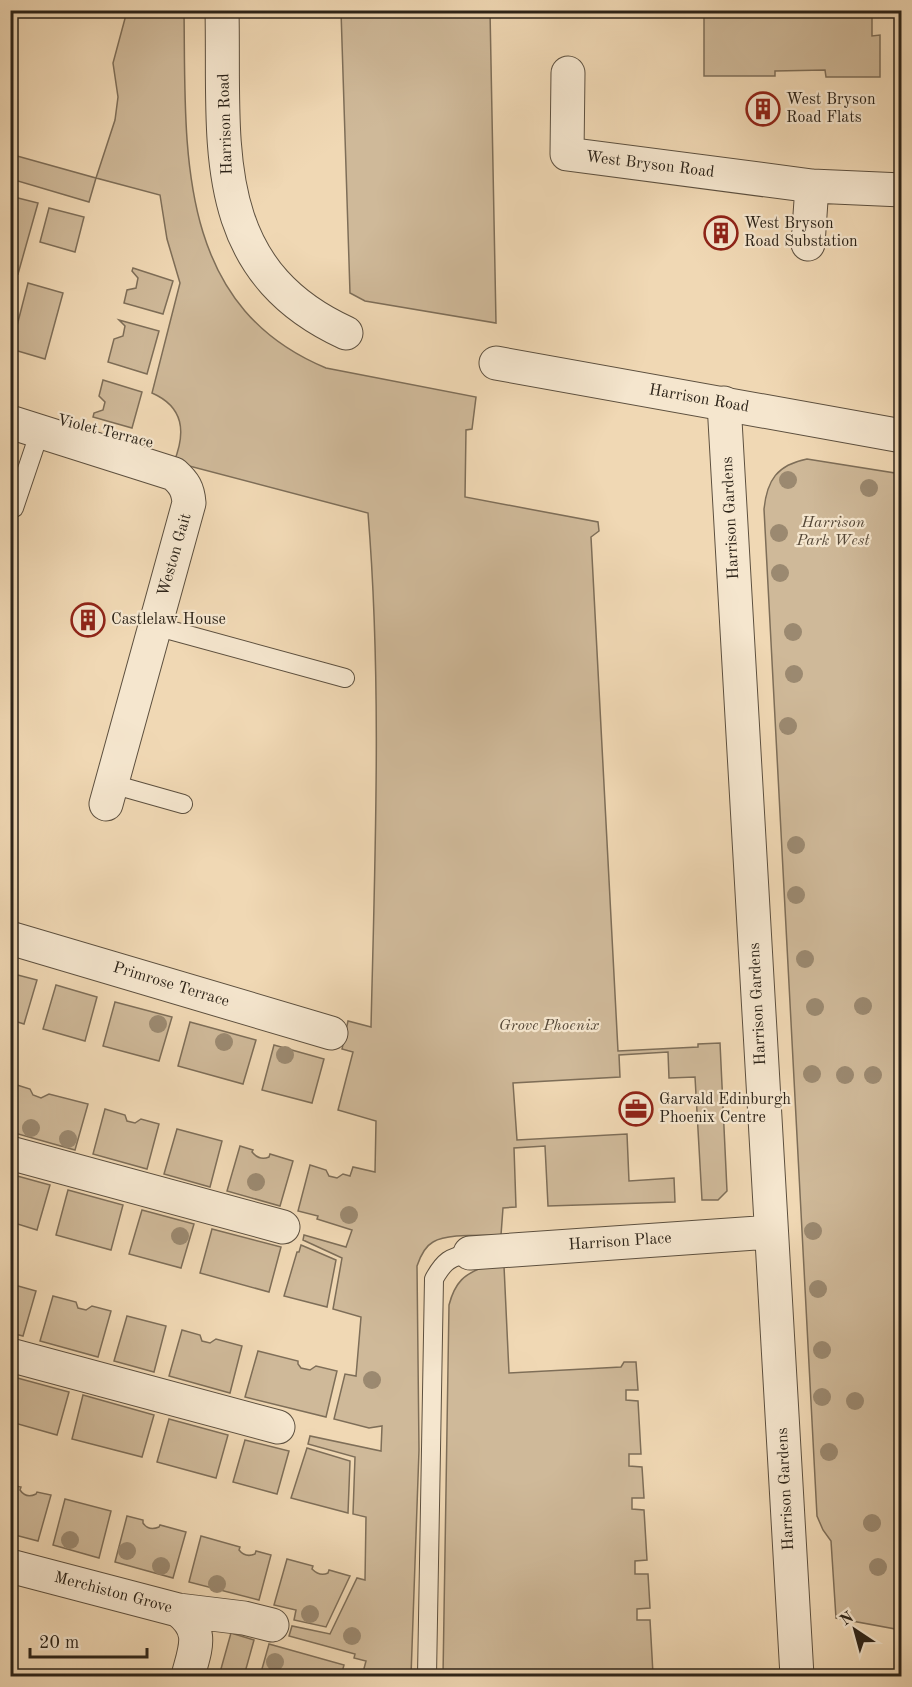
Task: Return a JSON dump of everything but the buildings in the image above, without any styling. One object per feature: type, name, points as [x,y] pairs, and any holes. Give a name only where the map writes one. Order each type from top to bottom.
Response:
[{"type":"street","name":"Harrison Road","points":[[222,10],[225,149],[229,185],[236,212],[256,259],[280,289],[309,313],[346,333]]},
{"type":"street","name":"West Bryson Road","points":[[568,74],[567,154],[813,186],[902,189]]},
{"type":"street","points":[[808,243],[813,186]]},
{"type":"street","name":"Harrison Road","points":[[496,363],[902,436]]},
{"type":"street","name":"Harrison Gardens","points":[[724,403],[797,1677]]},
{"type":"street","name":"Violet Terrace","points":[[21,425],[49,417],[163,447]]},
{"type":"street","name":"Weston Gait","points":[[21,425],[174,474],[184,484],[188,493],[189,503],[109,794]]},
{"type":"street","name":"Primrose Terrace","points":[[10,938],[332,1033]]},
{"type":"street","points":[[10,1153],[283,1227]]},
{"type":"street","name":"Harrison Place","points":[[470,1253],[771,1232]]},
{"type":"street","points":[[10,1354],[278,1427]]},
{"type":"street","name":"Merchiston Grove","points":[[10,1566],[178,1610],[194,1626],[196,1637],[188,1677]]},
{"type":"street","points":[[178,1610],[244,1618],[272,1625]]},
{"type":"lane","points":[[14,508],[21,425]]},
{"type":"lane","points":[[155,626],[345,678]]},
{"type":"lane","points":[[109,794],[183,804]]},
{"type":"lane","points":[[427,1677],[434,1279],[441,1267],[453,1257],[470,1253]]},
{"type":"green space","name":"Grove Phoenix","points":[[127,11],[184,11],[186,116],[190,168],[199,217],[215,263],[240,305],[276,340],[326,368],[476,397],[472,429],[466,430],[465,497],[598,522],[599,531],[591,537],[618,1051],[698,1047],[698,1044],[720,1043],[727,1191],[718,1200],[702,1200],[695,1077],[669,1078],[668,1052],[619,1055],[620,1077],[513,1083],[517,1140],[627,1134],[629,1181],[674,1178],[675,1202],[548,1206],[545,1146],[514,1148],[516,1207],[503,1208],[501,1235],[456,1236],[439,1239],[430,1244],[421,1256],[417,1266],[419,1450],[411,1676],[362,1676],[366,1661],[354,1658],[355,1654],[289,1636],[292,1626],[330,1634],[357,1578],[365,1580],[366,1517],[353,1514],[355,1457],[308,1444],[310,1436],[381,1451],[382,1426],[369,1428],[334,1419],[345,1374],[356,1376],[361,1317],[333,1309],[342,1258],[303,1240],[304,1235],[346,1247],[352,1230],[317,1219],[318,1216],[298,1211],[310,1165],[326,1170],[329,1176],[337,1178],[343,1174],[350,1176],[353,1167],[375,1172],[376,1121],[338,1110],[353,1052],[342,1049],[348,1021],[371,1027],[376,834],[376,706],[368,513],[174,462],[180,441],[180,422],[171,405],[152,393],[180,283],[167,239],[160,195],[96,178],[115,120],[118,97],[113,63]]},
{"type":"green space","points":[[341,11],[490,11],[496,323],[365,301],[350,293]]},
{"type":"green space","points":[[872,11],[872,36],[880,35],[880,77],[826,77],[825,70],[775,71],[775,76],[704,76],[704,15]]},
{"type":"green space","points":[[10,154],[96,178],[89,202],[11,179]]},
{"type":"green space","points":[[10,196],[38,203],[18,274],[11,272]]},
{"type":"green space","points":[[49,208],[84,217],[75,252],[40,242]]},
{"type":"green space","points":[[133,268],[173,281],[163,314],[124,303],[127,290],[136,288],[138,278],[132,271]]},
{"type":"green space","points":[[28,283],[63,293],[45,359],[11,349]]},
{"type":"green space","points":[[119,320],[159,331],[147,374],[108,362],[114,339],[123,336],[125,326]]},
{"type":"green space","points":[[103,380],[142,392],[132,428],[93,417],[94,413],[103,410],[105,402],[99,396]]},
{"type":"green space","name":"Harrison Park West","points":[[807,459],[901,474],[901,1630],[836,1618],[831,1541],[817,1516],[764,509],[765,499],[775,475],[788,465]]},
{"type":"green space","points":[[10,973],[37,980],[24,1024],[11,1020]]},
{"type":"green space","points":[[56,985],[97,997],[85,1041],[43,1029]]},
{"type":"green space","points":[[115,1002],[172,1017],[159,1061],[103,1046]]},
{"type":"green space","points":[[190,1022],[256,1040],[243,1084],[178,1066]]},
{"type":"green space","points":[[274,1045],[324,1059],[312,1103],[262,1090]]},
{"type":"green space","points":[[17,1085],[30,1089],[33,1095],[41,1098],[49,1094],[88,1104],[75,1150],[11,1132],[11,1107]]},
{"type":"green space","points":[[105,1109],[125,1115],[127,1121],[135,1123],[141,1119],[159,1124],[147,1169],[93,1154]]},
{"type":"green space","points":[[177,1129],[222,1141],[210,1187],[164,1174]]},
{"type":"green space","points":[[240,1146],[253,1150],[252,1152],[260,1158],[269,1157],[270,1154],[293,1161],[280,1206],[227,1191]]},
{"type":"green space","points":[[10,1174],[50,1185],[37,1230],[11,1222]]},
{"type":"green space","points":[[68,1190],[123,1205],[111,1250],[56,1235]]},
{"type":"green space","points":[[142,1210],[194,1224],[181,1268],[129,1254]]},
{"type":"green space","points":[[212,1229],[281,1247],[269,1292],[200,1273]]},
{"type":"green space","points":[[301,1245],[336,1260],[327,1307],[284,1296]]},
{"type":"green space","points":[[486,1266],[504,1266],[509,1373],[621,1367],[624,1362],[636,1362],[638,1390],[626,1390],[626,1400],[638,1401],[641,1454],[629,1454],[629,1466],[642,1467],[644,1498],[632,1498],[632,1509],[644,1510],[647,1560],[635,1561],[635,1574],[648,1574],[650,1608],[637,1609],[637,1620],[650,1620],[653,1674],[640,1676],[443,1676],[449,1305],[454,1290],[461,1280]]},
{"type":"green space","points":[[11,1284],[36,1291],[23,1336],[11,1333]]},
{"type":"green space","points":[[53,1296],[76,1302],[78,1308],[86,1310],[92,1306],[111,1311],[98,1357],[40,1341]]},
{"type":"green space","points":[[127,1316],[166,1326],[154,1372],[114,1361]]},
{"type":"green space","points":[[182,1330],[200,1335],[202,1341],[210,1343],[216,1339],[242,1346],[230,1393],[169,1376]]},
{"type":"green space","points":[[258,1351],[298,1361],[301,1368],[310,1370],[316,1366],[337,1371],[326,1417],[245,1397]]},
{"type":"green space","points":[[10,1376],[69,1392],[57,1435],[11,1422]]},
{"type":"green space","points":[[83,1395],[154,1415],[142,1457],[72,1439]]},
{"type":"green space","points":[[169,1419],[228,1435],[216,1478],[157,1462]]},
{"type":"green space","points":[[245,1440],[289,1451],[277,1494],[233,1482]]},
{"type":"green space","points":[[307,1448],[350,1461],[348,1513],[291,1498]]},
{"type":"green space","points":[[10,1485],[21,1487],[23,1494],[27,1495],[34,1495],[37,1492],[51,1495],[38,1541],[11,1534]]},
{"type":"green space","points":[[65,1499],[111,1511],[99,1558],[53,1545]]},
{"type":"green space","points":[[127,1516],[143,1520],[143,1523],[150,1528],[160,1525],[186,1532],[173,1578],[115,1562]]},
{"type":"green space","points":[[201,1536],[240,1547],[239,1550],[246,1555],[255,1554],[256,1551],[271,1555],[259,1600],[189,1582]]},
{"type":"green space","points":[[287,1559],[313,1566],[312,1569],[320,1574],[328,1573],[329,1570],[350,1576],[326,1627],[294,1620],[296,1610],[274,1605]]},
{"type":"green space","points":[[231,1633],[254,1640],[244,1676],[219,1676]]},
{"type":"green space","points":[[269,1644],[344,1665],[341,1676],[260,1676]]},
{"type":"place","name":"West Bryson Road Flats","points":[[763,109]]},
{"type":"place","name":"West Bryson Road Substation","points":[[721,233]]},
{"type":"place","name":"Castlelaw House","points":[[88,620]]},
{"type":"place","name":"Garvald Edinburgh Phoenix Centre","points":[[636,1109]]}]
